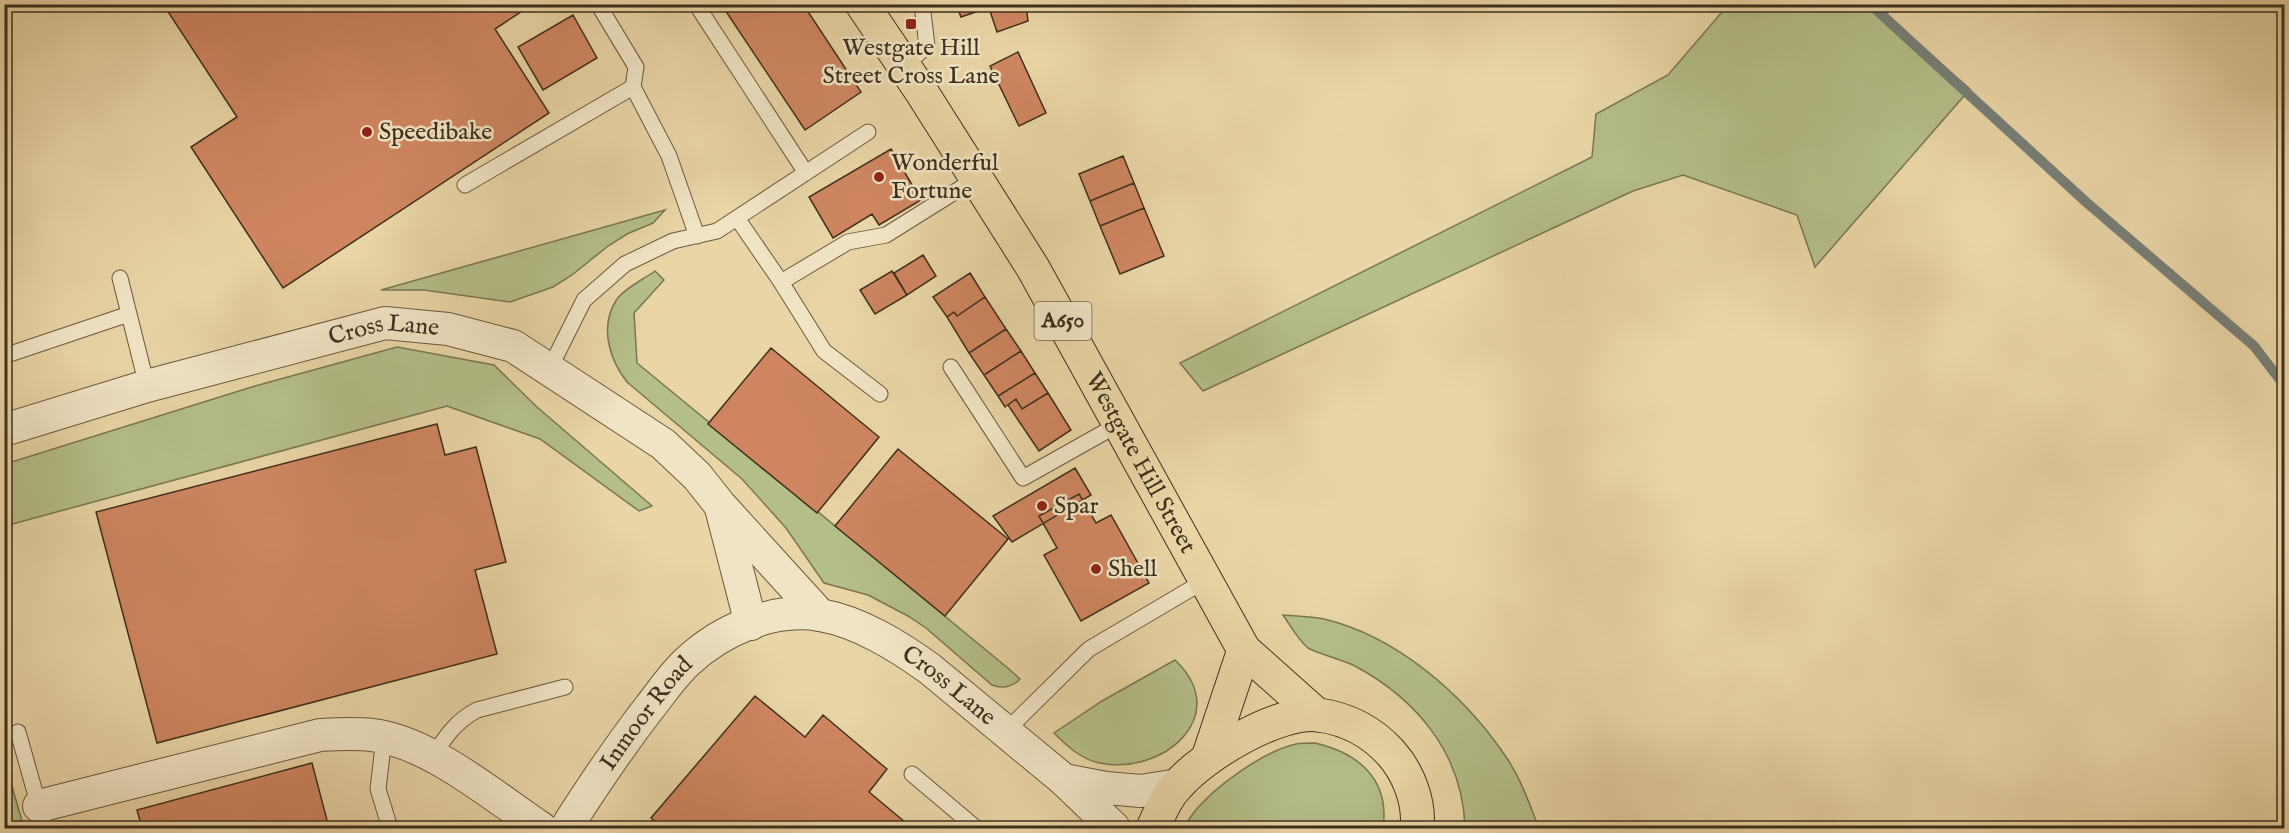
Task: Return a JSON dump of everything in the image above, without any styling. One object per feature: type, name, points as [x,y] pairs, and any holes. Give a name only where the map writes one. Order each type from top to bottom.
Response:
[{"type":"highway","name":"Westgate Hill Street","points":[[862,4],[977,178],[1033,268],[1244,650],[1317,715]]},
{"type":"highway","points":[[1208,758],[1244,650]]},
{"type":"highway","name":"A650","points":[[1153,828],[1163,805],[1178,784],[1208,758],[1236,740],[1265,727],[1288,719],[1317,715],[1351,724],[1379,740],[1400,763],[1414,794],[1418,820],[1416,828]]},
{"type":"street","name":"Cross Lane","points":[[4,430],[147,386],[385,323],[448,329],[513,346],[663,444],[697,476],[720,505],[820,615]]},
{"type":"street","name":"Cross Lane","points":[[720,505],[751,624],[784,613],[820,615],[867,631],[910,654],[1064,780],[1114,828]]},
{"type":"street","name":"Inmoor Road","points":[[566,828],[618,747],[686,663],[706,646],[728,633],[751,624]]},
{"type":"street","points":[[42,817],[320,735],[347,733],[407,744],[433,756],[541,828]]},
{"type":"street","name":"Cross Lane","points":[[1064,780],[1106,788],[1141,791],[1178,784]]},
{"type":"lane","points":[[598,4],[636,67],[633,87],[669,156],[697,236]]},
{"type":"lane","points":[[696,4],[806,172]]},
{"type":"lane","points":[[904,66],[927,46],[922,4]]},
{"type":"lane","points":[[465,185],[633,87]]},
{"type":"lane","points":[[549,370],[584,300],[625,264],[673,241],[717,231],[868,132]]},
{"type":"lane","points":[[781,282],[848,242],[886,235],[977,178]]},
{"type":"lane","points":[[737,218],[824,351],[880,394]]},
{"type":"lane","points":[[120,278],[147,386]]},
{"type":"lane","points":[[4,356],[129,314]]},
{"type":"lane","points":[[951,367],[1023,478],[1119,424]]},
{"type":"lane","points":[[1005,732],[1089,649],[1206,580]]},
{"type":"lane","points":[[433,756],[453,726],[477,710],[565,687]]},
{"type":"lane","points":[[18,732],[42,817]]},
{"type":"lane","points":[[384,738],[378,789],[390,828]]},
{"type":"lane","points":[[912,774],[976,828]]},
{"type":"green space","points":[[1728,5],[1874,5],[1970,89],[1815,267],[1797,215],[1683,175],[1633,191],[1203,391],[1180,363],[1592,157],[1596,114],[1668,75]]},
{"type":"green space","points":[[665,210],[653,223],[627,234],[608,246],[553,287],[510,302],[424,290],[381,290]]},
{"type":"green space","points":[[655,271],[664,280],[634,313],[637,363],[1009,669],[1020,679],[1017,682],[1000,687],[992,685],[926,628],[908,616],[868,595],[824,583],[786,528],[742,479],[627,382],[611,353],[608,342],[608,320],[620,295]]},
{"type":"green space","points":[[397,347],[494,365],[537,407],[652,506],[639,511],[540,439],[447,406],[5,526],[5,464],[255,386]]},
{"type":"green space","points":[[1283,615],[1319,618],[1351,627],[1402,653],[1426,670],[1469,710],[1510,762],[1539,828],[1465,828],[1456,777],[1433,732],[1417,713],[1398,695],[1355,666],[1308,648]]},
{"type":"green space","points":[[1175,660],[1191,681],[1197,702],[1194,721],[1183,737],[1167,751],[1146,760],[1123,765],[1100,763],[1081,756],[1054,733],[1102,701]]},
{"type":"green space","points":[[1315,743],[1345,754],[1368,771],[1382,796],[1383,828],[1184,828],[1203,802],[1249,765],[1296,744]]},
{"type":"green space","points":[[5,762],[24,828],[5,828]]},
{"type":"building","name":"Speedibake","points":[[163,4],[533,4],[495,29],[549,113],[283,288],[191,147],[237,117]]},
{"type":"building","points":[[721,4],[803,4],[861,92],[805,130]]},
{"type":"building","points":[[956,4],[999,4],[961,17]]},
{"type":"building","points":[[999,4],[1026,4],[1028,21],[997,32],[989,8]]},
{"type":"building","points":[[573,15],[597,58],[543,90],[518,47]]},
{"type":"building","points":[[1018,52],[1046,113],[1019,126],[990,66]]},
{"type":"building","points":[[891,149],[921,200],[879,225],[872,214],[833,238],[809,197]]},
{"type":"building","points":[[1123,156],[1134,183],[1090,201],[1079,174]]},
{"type":"building","points":[[1134,183],[1144,208],[1100,226],[1090,201]]},
{"type":"building","points":[[1144,208],[1164,256],[1120,274],[1100,226]]},
{"type":"building","points":[[923,255],[936,276],[907,295],[894,273]]},
{"type":"building","points":[[892,271],[907,295],[875,314],[860,290]]},
{"type":"building","points":[[970,273],[985,297],[957,316],[954,312],[947,317],[933,297]]},
{"type":"building","points":[[985,297],[1006,329],[969,353],[947,317],[954,312],[957,316]]},
{"type":"building","points":[[1006,329],[1021,351],[984,375],[969,353]]},
{"type":"building","points":[[771,348],[879,437],[817,513],[708,424]]},
{"type":"building","points":[[1021,351],[1035,373],[998,396],[984,375]]},
{"type":"building","points":[[1035,373],[1048,393],[1022,409],[1016,399],[1005,407],[998,396]]},
{"type":"building","points":[[1048,393],[1071,430],[1039,451],[1008,405],[1016,399],[1022,409]]},
{"type":"building","points":[[437,424],[445,455],[476,447],[506,562],[475,570],[497,654],[157,743],[96,512]]},
{"type":"building","points":[[898,449],[1008,539],[945,616],[835,526]]},
{"type":"building","name":"Spar","points":[[1075,468],[1091,495],[1012,542],[993,516]]},
{"type":"building","name":"Shell","points":[[1079,494],[1096,523],[1111,515],[1149,583],[1081,621],[1044,555],[1057,548],[1039,516]]},
{"type":"building","points":[[755,696],[805,737],[823,715],[887,769],[869,792],[912,828],[663,828],[651,818]]},
{"type":"building","points":[[312,763],[329,828],[142,828],[137,810]]},
{"type":"waterway","points":[[1870,4],[2086,202],[2254,346],[2284,385]]},
{"type":"place","name":"Westgate Hill Street Cross Lane","points":[[911,24]]},
{"type":"place","name":"Speedibake","points":[[367,132]]},
{"type":"place","name":"Wonderful Fortune","points":[[879,177]]},
{"type":"place","name":"Spar","points":[[1042,506]]},
{"type":"place","name":"Shell","points":[[1096,569]]}]
